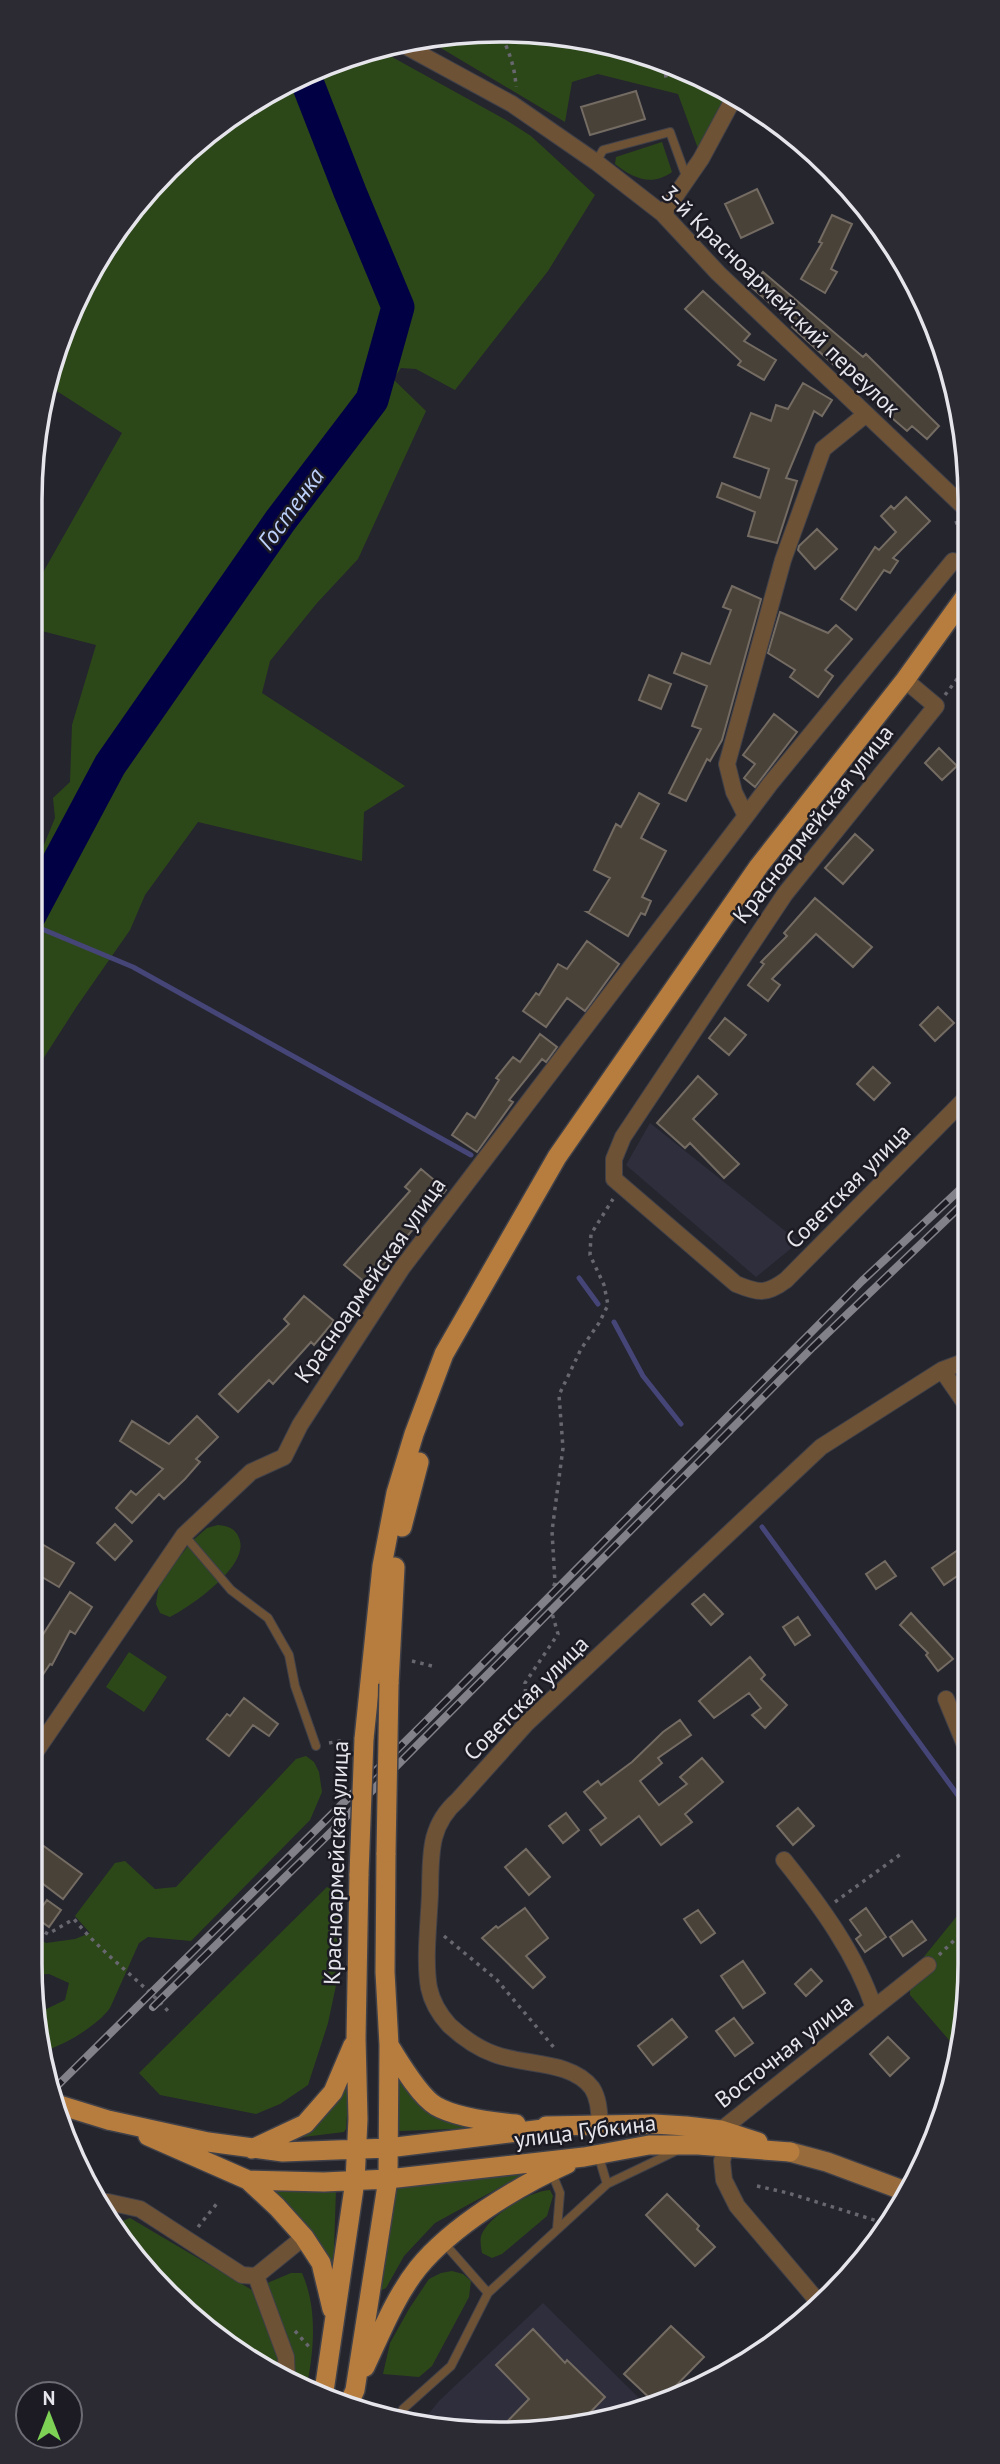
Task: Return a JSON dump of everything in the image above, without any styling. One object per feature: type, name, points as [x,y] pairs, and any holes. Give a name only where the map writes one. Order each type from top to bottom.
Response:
[{"type":"main road","name":"Красноармейская улица","points":[[325,2387],[355,2181],[357,2149],[358,1739],[382,1566],[396,1493],[414,1434],[444,1354],[556,1157],[752,877],[905,680],[958,606]]},
{"type":"main road","name":"Красноармейская улица","points":[[351,2397],[388,2179],[388,2045],[384,1972],[393,1580],[409,1498],[435,1408],[489,1274]]},
{"type":"main road","points":[[252,2149],[305,2124],[319,2110],[333,2092],[356,2038]]},
{"type":"main road","points":[[388,2045],[414,2083],[435,2105],[486,2122],[559,2127]]},
{"type":"main road","points":[[65,2107],[108,2120],[248,2180],[304,2237],[321,2263],[334,2320]]},
{"type":"main road","name":"улица Губкина","points":[[108,2120],[208,2142],[283,2152],[388,2148],[559,2127],[654,2124],[790,2152],[827,2162],[899,2189]]},
{"type":"main road","name":"улица Губкина","points":[[248,2180],[388,2179],[591,2156],[649,2145],[689,2145],[723,2138]]},
{"type":"main road","points":[[352,2397],[396,2301],[419,2266],[482,2211],[552,2171],[591,2156]]},
{"type":"street","name":"3-й Красноармейский переулок","points":[[413,51],[512,104],[596,162],[663,214],[718,273],[958,502]]},
{"type":"street","points":[[663,214],[701,159],[731,104]]},
{"type":"street","points":[[746,816],[734,792],[727,764],[783,560],[823,449],[865,415]]},
{"type":"street","name":"Красноармейская улица","points":[[42,1742],[184,1535],[251,1472],[285,1457],[300,1425],[402,1268],[770,784],[953,561]]},
{"type":"street","points":[[905,680],[936,706]]},
{"type":"street","name":"Красноармейская улица","points":[[614,1179],[614,1159],[623,1137],[785,894],[936,706]]},
{"type":"street","name":"Советская улица","points":[[614,1179],[736,1284],[752,1291],[772,1291],[958,1106]]},
{"type":"street","name":"Советская улица","points":[[579,2075],[494,2054],[466,2039],[442,2017],[429,1988],[432,1844],[438,1825],[446,1810],[526,1724],[821,1447],[942,1370],[958,1364]]},
{"type":"street","points":[[942,1370],[958,1393]]},
{"type":"street","points":[[946,1699],[958,1728]]},
{"type":"street","name":"Восточная улица","points":[[784,1860],[805,1886],[864,1979],[874,2008]]},
{"type":"street","name":"Восточная улица","points":[[723,2138],[928,1965]]},
{"type":"street","points":[[579,2075],[593,2089],[598,2102],[600,2124]]},
{"type":"street","points":[[723,2138],[724,2180],[737,2206],[814,2297]]},
{"type":"street","points":[[109,2202],[140,2208],[242,2275],[256,2276],[304,2237]]},
{"type":"street","points":[[115,2212],[140,2208]]},
{"type":"street","points":[[256,2276],[286,2357],[287,2369]]},
{"type":"lane","points":[[596,162],[603,150],[670,132],[687,179]]},
{"type":"lane","points":[[184,1535],[231,1591],[268,1618],[289,1655],[295,1686],[316,1746]]},
{"type":"lane","points":[[403,2411],[451,2366],[488,2293],[607,2184],[689,2145]]},
{"type":"lane","points":[[591,2156],[607,2184]]},
{"type":"lane","points":[[528,2163],[552,2171],[560,2193],[557,2229]]},
{"type":"lane","points":[[444,2243],[488,2293]]},
{"type":"path","points":[[505,42],[515,71],[516,92],[512,104]]},
{"type":"path","points":[[664,76],[670,75]]},
{"type":"path","points":[[936,706],[958,678]]},
{"type":"path","points":[[526,1724],[525,1683],[558,1634],[548,1599],[555,1583],[552,1531],[563,1448],[559,1395],[570,1368],[608,1306],[604,1285],[590,1255],[591,1234],[612,1201],[614,1179]]},
{"type":"path","points":[[412,1661],[436,1667]]},
{"type":"path","points":[[316,1746],[358,1739]]},
{"type":"path","points":[[821,1911],[901,1854]]},
{"type":"path","points":[[429,1910],[444,1936],[497,1980],[579,2075]]},
{"type":"path","points":[[42,1931],[48,1934],[74,1919],[92,1941],[144,1986],[168,2011]]},
{"type":"path","points":[[928,1965],[958,1936]]},
{"type":"path","points":[[757,2186],[878,2222]]},
{"type":"path","points":[[196,2229],[219,2201]]},
{"type":"shaded area","points":[[650,1123],[799,1242],[756,1277],[626,1165]]},
{"type":"shaded area","points":[[543,2303],[641,2400],[560,2418],[500,2422],[427,2416],[439,2401]]},
{"type":"green space","points":[[500,42],[589,51],[647,66],[727,102],[700,154],[678,94],[598,74],[572,82],[565,122],[438,46]]},
{"type":"green space","points":[[390,56],[531,136],[595,195],[548,271],[455,390],[416,369],[401,368],[393,379],[426,411],[358,559],[317,603],[270,661],[262,693],[405,786],[364,812],[362,861],[198,822],[145,895],[130,930],[42,1060],[42,850],[55,818],[53,798],[70,782],[72,725],[96,645],[42,631],[42,574],[122,433],[56,390],[66,353],[89,297],[119,246],[176,176],[246,119],[297,89],[353,66]]},
{"type":"green space","points":[[662,142],[672,172],[664,177],[642,179],[615,164],[616,157]]},
{"type":"green space","points":[[218,1525],[231,1528],[239,1538],[240,1549],[236,1560],[228,1572],[204,1595],[170,1617],[160,1613],[156,1604],[159,1584],[191,1542],[207,1528]]},
{"type":"green space","points":[[129,1652],[167,1677],[144,1712],[106,1687]]},
{"type":"green space","points":[[306,1756],[314,1762],[319,1772],[322,1792],[310,1820],[191,1941],[148,1937],[139,1943],[105,2014],[80,2034],[50,2048],[45,2010],[65,2000],[69,1983],[49,1974],[42,1974],[42,1941],[46,1943],[75,1939],[90,1933],[75,1916],[115,1863],[125,1861],[155,1889],[176,1887],[296,1759]]},
{"type":"green space","points":[[327,1887],[342,1895],[342,1957],[328,2023],[308,2085],[280,2104],[256,2114],[160,2095],[139,2073]]},
{"type":"green space","points":[[958,1915],[957,1994],[951,2042],[910,1995],[910,1974]]},
{"type":"green space","points":[[397,2067],[478,2128],[400,2131],[396,2128]]},
{"type":"green space","points":[[350,2071],[344,2132],[295,2138]]},
{"type":"green space","points":[[525,2170],[524,2174],[435,2223],[404,2256],[386,2288],[382,2290],[379,2285],[395,2187]]},
{"type":"green space","points":[[271,2186],[336,2189],[333,2280],[267,2192]]},
{"type":"green space","points":[[550,2190],[553,2196],[547,2216],[502,2254],[492,2258],[482,2253],[481,2236],[492,2221],[521,2200]]},
{"type":"green space","points":[[130,2218],[252,2290],[280,2366],[221,2327],[176,2288],[121,2221]]},
{"type":"green space","points":[[452,2271],[463,2274],[471,2281],[469,2297],[432,2366],[419,2377],[383,2374],[390,2343],[429,2279]]},
{"type":"green space","points":[[291,2273],[302,2273],[310,2301],[313,2331],[308,2380],[288,2370],[265,2284]]},
{"type":"building","points":[[636,91],[645,119],[590,135],[581,107]]},
{"type":"building","points":[[757,189],[773,223],[741,238],[725,204]]},
{"type":"building","points":[[832,215],[852,224],[831,269],[837,272],[825,293],[801,279],[822,243],[819,242]]},
{"type":"building","points":[[763,272],[863,357],[866,354],[939,426],[927,439],[912,426],[907,431],[885,412],[840,360],[835,366],[792,327],[794,324],[750,286]]},
{"type":"building","points":[[703,291],[750,334],[744,341],[776,360],[764,380],[738,365],[741,361],[685,309]]},
{"type":"building","points":[[803,383],[832,400],[822,416],[814,411],[786,478],[797,481],[777,543],[748,536],[755,512],[717,497],[722,483],[760,498],[769,469],[734,457],[751,413],[771,421],[776,405],[788,409]]},
{"type":"building","points":[[906,497],[930,521],[893,558],[898,561],[890,573],[884,570],[856,610],[841,599],[875,547],[879,550],[896,532],[881,516],[891,506],[894,509]]},
{"type":"building","points":[[817,529],[837,549],[815,569],[798,550]]},
{"type":"building","points":[[732,586],[761,599],[722,740],[710,761],[707,759],[686,801],[669,793],[701,729],[692,726],[707,686],[674,673],[682,653],[710,664],[731,610],[723,607]]},
{"type":"building","points":[[780,612],[828,633],[836,625],[852,639],[825,670],[833,676],[818,697],[790,677],[795,670],[768,653]]},
{"type":"building","points":[[649,675],[671,684],[661,709],[639,700]]},
{"type":"building","points":[[774,714],[797,732],[755,787],[744,778],[755,764],[743,755]]},
{"type":"building","points":[[939,748],[957,766],[942,780],[925,763]]},
{"type":"building","points":[[639,793],[659,804],[641,838],[666,851],[642,897],[651,901],[645,915],[641,913],[628,936],[587,912],[610,878],[594,870],[616,824],[621,827]]},
{"type":"building","points":[[855,834],[873,850],[843,884],[825,868]]},
{"type":"building","points":[[815,898],[872,947],[853,967],[816,934],[772,979],[780,985],[768,1001],[748,985],[764,964],[761,962],[787,936],[784,933]]},
{"type":"building","points":[[587,941],[619,964],[585,1011],[567,998],[546,1027],[523,1011],[536,993],[539,995],[558,964],[567,969]]},
{"type":"building","points":[[938,1007],[954,1023],[935,1041],[920,1025]]},
{"type":"building","points":[[725,1018],[746,1035],[729,1055],[709,1038]]},
{"type":"building","points":[[540,1034],[557,1047],[546,1062],[542,1059],[509,1100],[513,1102],[477,1152],[452,1135],[467,1113],[475,1118],[499,1080],[496,1078],[513,1057],[520,1062]]},
{"type":"building","points":[[873,1067],[890,1083],[874,1100],[857,1084]]},
{"type":"building","points":[[698,1076],[717,1094],[693,1119],[739,1164],[724,1178],[690,1143],[685,1148],[657,1123]]},
{"type":"building","points":[[421,1169],[446,1190],[367,1284],[344,1265],[410,1191],[405,1187]]},
{"type":"building","points":[[304,1296],[334,1321],[314,1345],[311,1342],[273,1384],[269,1380],[238,1412],[219,1394],[289,1324],[284,1319]]},
{"type":"building","points":[[197,1416],[218,1437],[196,1459],[200,1462],[185,1479],[164,1499],[159,1494],[132,1523],[116,1508],[131,1491],[136,1495],[163,1469],[120,1441],[132,1421],[169,1444]]},
{"type":"building","points":[[115,1524],[132,1541],[115,1560],[97,1543]]},
{"type":"building","points":[[42,1544],[74,1563],[59,1587],[42,1577]]},
{"type":"building","points":[[958,1550],[958,1575],[944,1585],[932,1568]]},
{"type":"building","points":[[885,1561],[896,1576],[876,1589],[866,1574]]},
{"type":"building","points":[[70,1592],[92,1607],[75,1634],[70,1631],[52,1665],[50,1664],[42,1676],[42,1636]]},
{"type":"building","points":[[704,1594],[723,1614],[711,1625],[692,1604]]},
{"type":"building","points":[[911,1613],[953,1659],[938,1671],[926,1655],[928,1653],[900,1625]]},
{"type":"building","points":[[798,1617],[810,1635],[795,1645],[783,1627]]},
{"type":"building","points":[[750,1657],[765,1675],[761,1679],[787,1705],[765,1728],[752,1715],[761,1708],[749,1693],[714,1718],[699,1701]]},
{"type":"building","points":[[244,1698],[278,1724],[269,1736],[253,1725],[229,1756],[207,1739]]},
{"type":"building","points":[[680,1720],[691,1735],[658,1758],[662,1763],[640,1781],[659,1805],[687,1784],[680,1777],[702,1758],[723,1782],[685,1814],[692,1822],[661,1845],[639,1816],[601,1845],[590,1830],[606,1818],[584,1792],[598,1781],[601,1785],[632,1762],[663,1732]]},
{"type":"building","points":[[798,1808],[814,1826],[793,1845],[777,1826]]},
{"type":"building","points":[[566,1813],[579,1830],[563,1843],[549,1826]]},
{"type":"building","points":[[42,1845],[82,1874],[63,1899],[42,1883]]},
{"type":"building","points":[[526,1849],[550,1877],[529,1895],[505,1867]]},
{"type":"building","points":[[47,1900],[61,1910],[49,1927],[42,1922],[42,1907]]},
{"type":"building","points":[[525,1908],[548,1938],[526,1956],[545,1977],[533,1988],[482,1938]]},
{"type":"building","points":[[866,1908],[886,1937],[865,1952],[856,1939],[861,1935],[850,1920]]},
{"type":"building","points":[[698,1910],[715,1933],[701,1943],[684,1919]]},
{"type":"building","points":[[912,1921],[926,1940],[903,1956],[890,1937]]},
{"type":"building","points":[[743,1961],[765,1993],[743,2008],[721,1976]]},
{"type":"building","points":[[811,1969],[822,1981],[806,1996],[795,1984]]},
{"type":"building","points":[[734,2018],[753,2043],[735,2056],[716,2031]]},
{"type":"building","points":[[672,2019],[687,2037],[653,2065],[638,2046]]},
{"type":"building","points":[[888,2037],[909,2058],[890,2076],[870,2054]]},
{"type":"building","points":[[667,2194],[699,2226],[697,2229],[715,2247],[695,2266],[646,2215]]},
{"type":"building","points":[[671,2326],[704,2357],[675,2387],[649,2397],[624,2374]]},
{"type":"building","points":[[533,2329],[565,2363],[567,2360],[605,2397],[590,2413],[507,2422],[529,2399],[496,2365]]},
{"type":"waterway","name":"Гостенка","points":[[42,892],[110,765],[280,521],[372,400],[398,307],[308,84]]},
{"type":"waterway","points":[[42,929],[133,967],[471,1155]]},
{"type":"waterway","points":[[579,1278],[598,1304]]},
{"type":"waterway","points":[[614,1322],[643,1376],[681,1424]]},
{"type":"waterway","points":[[762,1527],[958,1796]]},
{"type":"railway","points":[[58,2085],[427,1720],[862,1281],[958,1191]]},
{"type":"railway","points":[[153,2007],[329,1834],[813,1347],[958,1209]]}]
